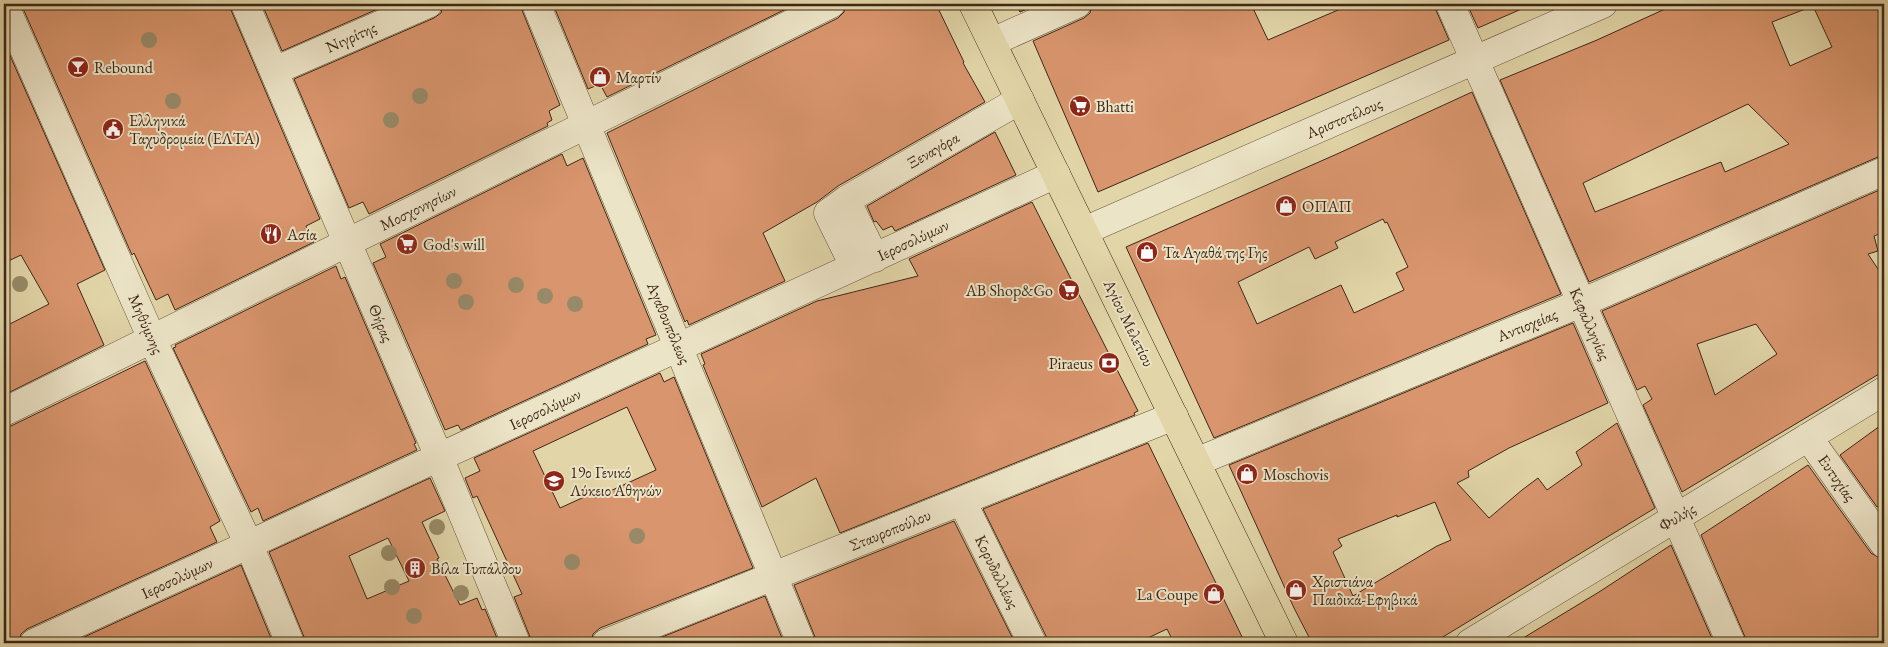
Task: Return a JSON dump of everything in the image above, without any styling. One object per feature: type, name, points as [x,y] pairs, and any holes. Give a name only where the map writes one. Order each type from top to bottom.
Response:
[{"type":"main road","name":"Αγίου Μελετίου","points":[[973,4],[1284,643]]},
{"type":"street","name":"Μηθύμνης","points":[[4,4],[152,339],[249,545],[290,643]]},
{"type":"street","name":"Θήρας","points":[[245,4],[346,244],[439,457],[516,643]]},
{"type":"street","name":"Νιγρίτης","points":[[274,71],[428,4]]},
{"type":"street","name":"Αγαθουπόλεως","points":[[536,4],[801,643]]},
{"type":"street","name":"Μοσχονησίων","points":[[4,412],[831,4]]},
{"type":"street","points":[[992,42],[1078,4]]},
{"type":"street","name":"Κεφαλληνίας","points":[[1450,4],[1731,643]]},
{"type":"street","name":"Αριστοτέλους","points":[[1084,231],[1603,4]]},
{"type":"street","name":"Ξεναγόρα","points":[[865,262],[837,206],[1020,100]]},
{"type":"street","name":"Αντιοχείας","points":[[1196,462],[1581,303],[1884,171]]},
{"type":"street","name":"Ιεροσολύμων","points":[[34,643],[1056,174]]},
{"type":"street","name":"Φυλής","points":[[1470,643],[1884,390]]},
{"type":"street","name":"Σταυροπούλου","points":[[606,643],[1174,416]]},
{"type":"street","name":"Ευτυχίας","points":[[1808,437],[1884,544]]},
{"type":"street","name":"Κορυδαλλέως","points":[[962,501],[1032,643]]},
{"type":"building","points":[[21,4],[230,4],[320,219],[306,226],[314,242],[175,310],[168,294],[156,300],[134,253],[132,255]]},
{"type":"building","points":[[262,4],[389,4],[282,51]]},
{"type":"building","points":[[443,4],[521,4],[560,105],[549,111],[552,120],[547,123],[548,126],[369,214],[363,202],[349,208],[294,79],[434,18],[441,13]]},
{"type":"building","points":[[553,4],[796,4],[607,97],[600,84],[588,89]]},
{"type":"building","points":[[846,4],[936,4],[963,63],[985,102],[838,186],[817,202],[763,233],[785,281],[689,325],[687,320],[685,322],[607,133],[838,18],[844,12]]},
{"type":"building","points":[[1016,4],[1039,4],[1020,12]]},
{"type":"building","points":[[1092,4],[1251,4],[1268,40],[1352,4],[1435,4],[1449,40],[1098,192],[1033,41],[1084,18],[1090,13]]},
{"type":"building","points":[[1467,4],[1533,4],[1478,28]]},
{"type":"building","points":[[1676,4],[1884,4],[1884,156],[1589,282],[1500,80],[1597,40]],"holes":[[[1813,6],[1832,47],[1790,66],[1772,22]],[[1748,104],[1789,144],[1725,172],[1721,162],[1595,212],[1583,183]]]},
{"type":"building","points":[[4,42],[105,270],[77,284],[104,345],[4,395],[4,327],[49,304],[21,255],[4,263]]},
{"type":"building","points":[[1472,92],[1561,294],[1214,438],[1126,247]],"holes":[[[1383,219],[1385,223],[1387,222],[1408,267],[1396,273],[1404,290],[1354,313],[1341,285],[1257,324],[1238,282],[1309,247],[1315,259],[1338,248],[1335,242]]]},
{"type":"building","points":[[995,132],[1016,175],[895,231],[892,226],[883,230],[876,221],[874,222],[867,206]]},
{"type":"building","points":[[562,154],[567,166],[583,158],[656,335],[646,339],[648,344],[461,430],[458,425],[445,430],[373,263],[386,257],[380,244]]},
{"type":"building","points":[[1884,188],[1884,232],[1874,236],[1878,251],[1868,254],[1884,278],[1884,371],[1682,492],[1643,405],[1652,399],[1645,386],[1637,390],[1602,311]],"holes":[[[1756,324],[1777,354],[1715,395],[1697,344]]]},
{"type":"building","points":[[1032,202],[1138,411],[1134,413],[1135,415],[840,533],[816,478],[762,507],[703,365],[705,364],[701,354],[817,301],[918,276],[909,259]]},
{"type":"building","points":[[336,266],[341,279],[345,277],[416,443],[414,444],[417,450],[263,521],[258,508],[251,512],[173,348],[176,347],[175,345]]},
{"type":"building","points":[[1573,323],[1608,403],[1509,448],[1468,471],[1469,477],[1457,483],[1489,518],[1538,478],[1547,490],[1582,465],[1576,452],[1617,423],[1655,508],[1433,643],[1312,643],[1294,608],[1229,465]],"holes":[[[1435,502],[1451,540],[1437,546],[1353,596],[1333,552],[1342,546],[1338,539]]]},
{"type":"building","points":[[145,361],[220,521],[210,527],[217,542],[27,629],[21,634],[19,643],[4,643],[4,428]]},
{"type":"building","points":[[660,373],[664,382],[674,377],[753,568],[600,628],[593,634],[591,643],[531,643],[514,597],[522,594],[477,496],[473,498],[465,478],[480,471],[474,458]],"holes":[[[627,407],[656,470],[595,498],[593,493],[560,508],[533,451]]]},
{"type":"building","points":[[1884,423],[1884,502],[1877,507],[1840,455]]},
{"type":"building","points":[[1148,443],[1245,643],[1174,643],[1167,629],[1137,643],[1048,643],[983,509]]},
{"type":"building","points":[[1808,465],[1871,553],[1884,563],[1884,643],[1746,643],[1701,535]]},
{"type":"building","points":[[430,478],[445,511],[422,522],[439,558],[437,559],[460,605],[477,598],[482,610],[485,609],[499,643],[305,643],[269,552]],"holes":[[[388,538],[409,581],[367,599],[349,556]]]},
{"type":"building","points":[[954,521],[1015,643],[816,643],[794,585]]},
{"type":"building","points":[[1671,545],[1714,643],[1515,643],[1599,592]]},
{"type":"building","points":[[241,565],[273,643],[71,643]]},
{"type":"building","points":[[765,596],[784,643],[647,643]]},
{"type":"place","name":"Rebound","points":[[78,67]]},
{"type":"place","name":"Μαρτίν","points":[[600,77]]},
{"type":"place","name":"Bhatti","points":[[1080,106]]},
{"type":"place","name":"Ελληνικά Ταχυδρομεία (ΕΛΤΑ)","points":[[113,129]]},
{"type":"place","name":"ΟΠΑΠ","points":[[1286,206]]},
{"type":"place","name":"Ασία","points":[[271,234]]},
{"type":"place","name":"God's will","points":[[407,244]]},
{"type":"place","name":"Τα Αγαθά της Γης","points":[[1147,252]]},
{"type":"place","name":"ΑΒ Shop&Go","points":[[1069,290]]},
{"type":"place","name":"Piraeus","points":[[1109,363]]},
{"type":"place","name":"Moschovis","points":[[1247,474]]},
{"type":"place","name":"19ο Γενικό Λύκειο Αθηνών","points":[[554,481]]},
{"type":"place","name":"Βίλα Τυπάλδου","points":[[415,568]]},
{"type":"place","name":"Χριστιάνα Παιδικά-Εφηβικά","points":[[1296,590]]},
{"type":"place","name":"La Coupe","points":[[1214,594]]}]
